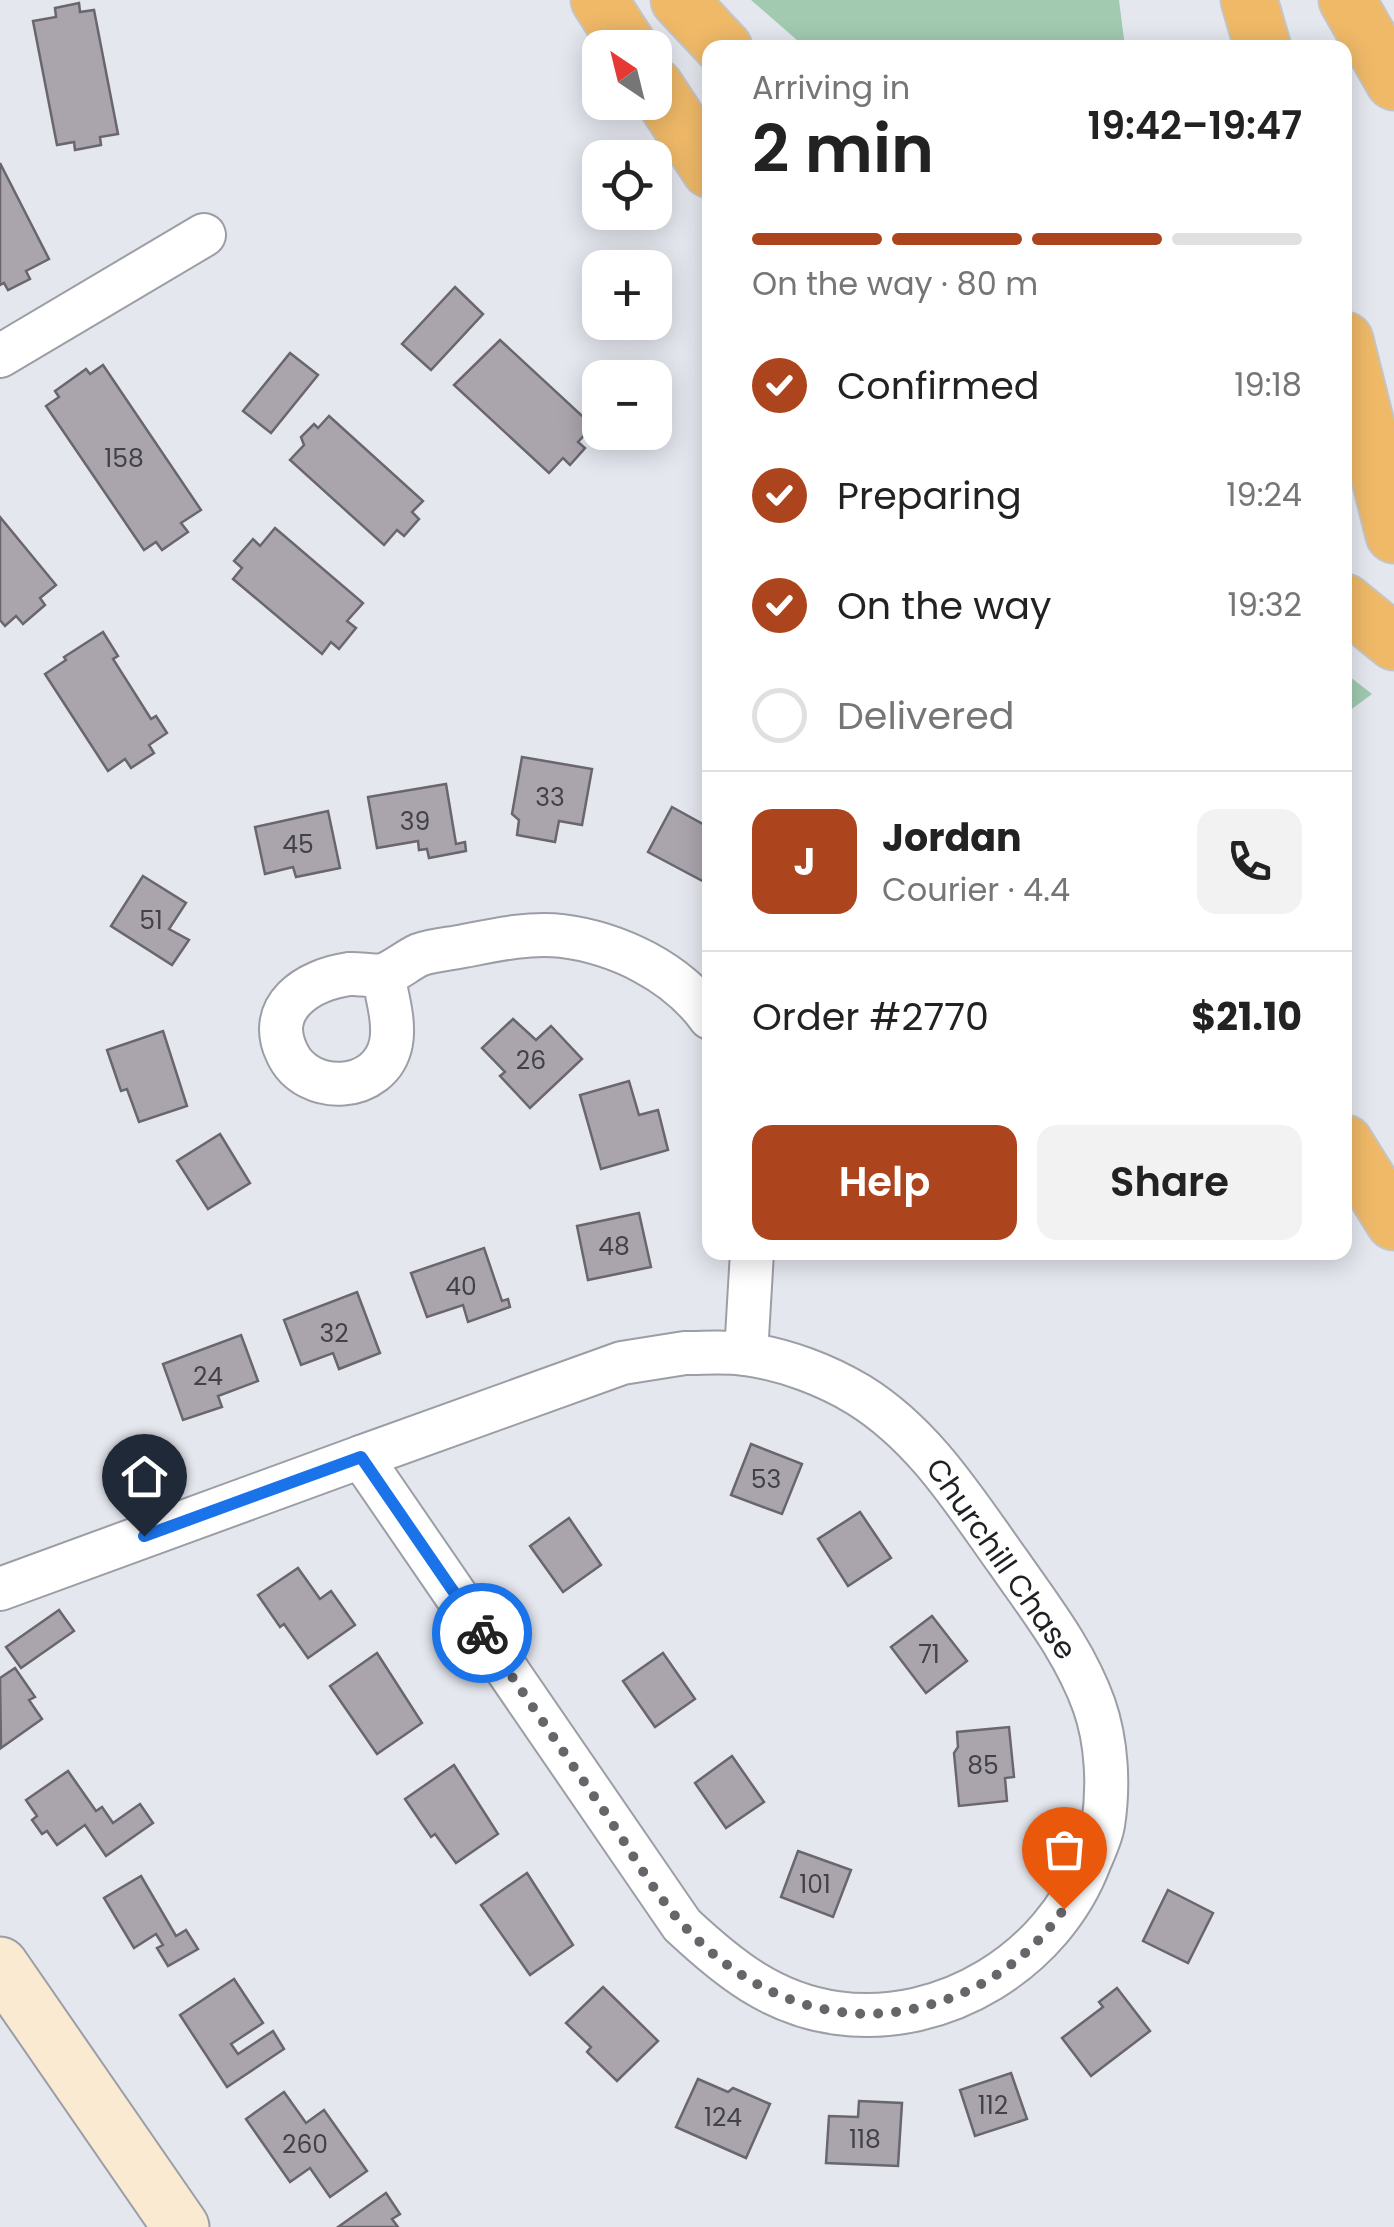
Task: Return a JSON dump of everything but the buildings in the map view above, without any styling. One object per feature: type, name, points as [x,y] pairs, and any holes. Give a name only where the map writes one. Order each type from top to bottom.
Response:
[{"type":"highway","points":[[599,0],[618,30]]},
{"type":"highway","points":[[679,0],[716,40]]},
{"type":"highway","points":[[1248,0],[1260,40]]},
{"type":"highway","points":[[1347,0],[1394,82]]},
{"type":"highway","points":[[672,112],[702,158]]},
{"type":"highway","points":[[1352,368],[1394,536]]},
{"type":"highway","points":[[1352,608],[1394,642]]},
{"type":"highway","points":[[1352,1155],[1394,1222]]},
{"type":"main road","points":[[0,1965],[181,2227]]},
{"type":"street","points":[[0,356],[204,235]]},
{"type":"street","points":[[383,976],[420,955],[495,940],[560,936],[636,958],[668,976],[702,1010]]},
{"type":"street","points":[[746,1354],[752,1260]]},
{"type":"street","name":"Churchill Chase","points":[[0,1590],[361,1457],[622,1364],[685,1353],[746,1354],[804,1369],[858,1395],[904,1429],[943,1471],[1070,1649],[1095,1708],[1106,1763],[1103,1828],[1081,1886],[1048,1932],[1002,1974],[948,2001],[895,2013],[837,2013],[777,1996],[727,1967],[682,1925],[361,1457]]},
{"type":"green space","points":[[751,0],[1119,0],[1124,40],[797,40]]},
{"type":"green space","points":[[1352,678],[1372,694],[1352,709]]},
{"type":"way so far","points":[[482,1633],[682,1925],[727,1967],[777,1996],[837,2013],[895,2013],[948,2001],[1002,1974],[1048,1932],[1064,1909]]},
{"type":"route","points":[[144,1536],[361,1457],[482,1633]]}]
